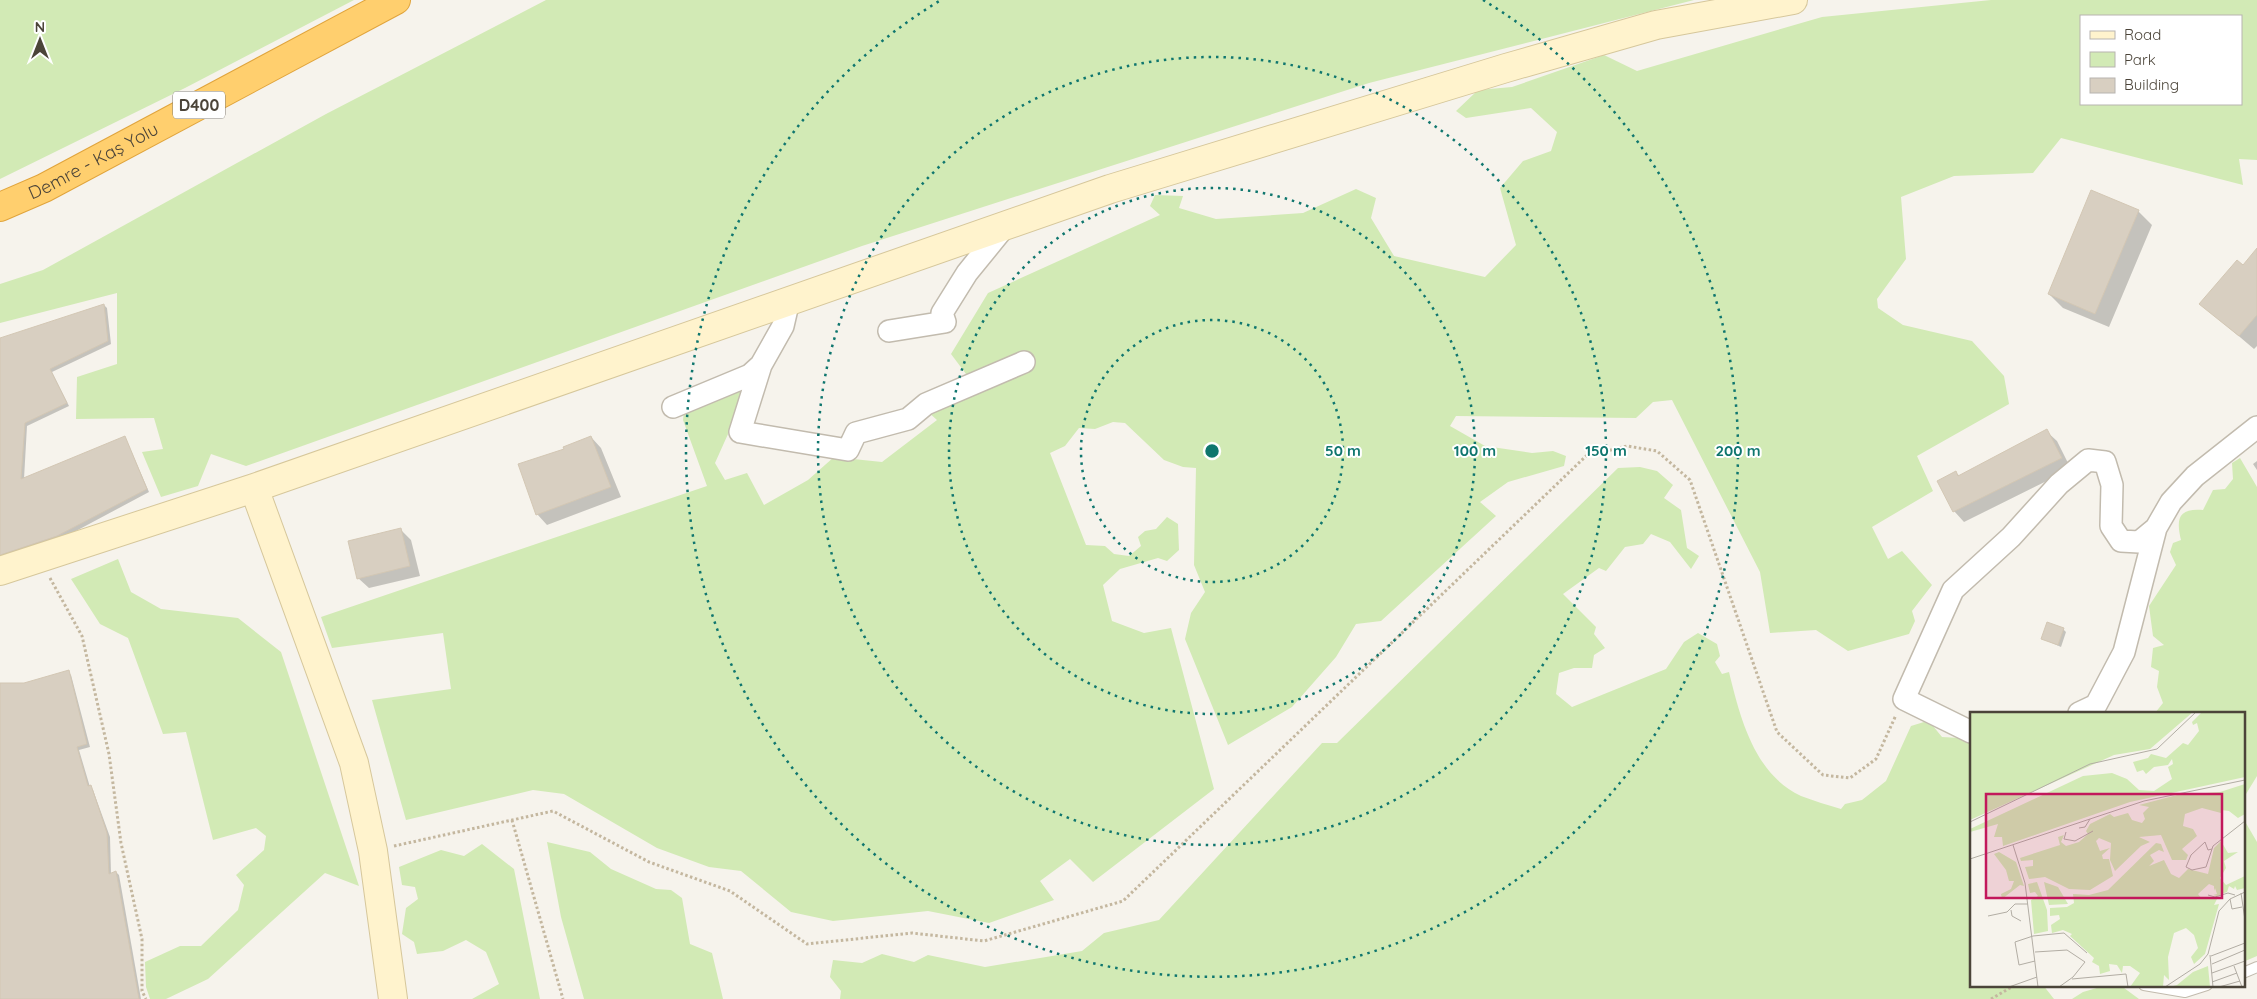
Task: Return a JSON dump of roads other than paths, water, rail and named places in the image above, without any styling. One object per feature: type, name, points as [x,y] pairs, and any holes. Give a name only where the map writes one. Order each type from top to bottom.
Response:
[{"type":"highway","name":"Demre - Kaş Yolu","points":[[0,207],[53,183],[396,0]]},
{"type":"main road","points":[[0,572],[254,488],[1110,189],[1273,138],[1656,25],[1793,0]]},
{"type":"main road","points":[[254,488],[354,763],[373,851],[393,999]]},
{"type":"street","points":[[889,331],[945,322],[942,313],[967,273],[1006,225]]},
{"type":"street","points":[[789,300],[783,326],[761,365],[740,432],[848,450],[856,433],[908,419],[926,404],[1024,362]]},
{"type":"street","points":[[673,407],[750,375],[761,365]]},
{"type":"street","points":[[2081,712],[2096,705],[2124,652],[2156,528],[2171,502],[2195,476],[2257,427]]},
{"type":"street","points":[[1970,732],[1904,699],[1953,590],[2011,537],[2059,484],[2088,460],[2105,462],[2112,485],[2111,526],[2121,541],[2138,542],[2156,528]]},
{"type":"lane","points":[[2244,973],[2257,967]]},
{"type":"lane","points":[[2150,986],[2185,992],[2204,986]]}]
